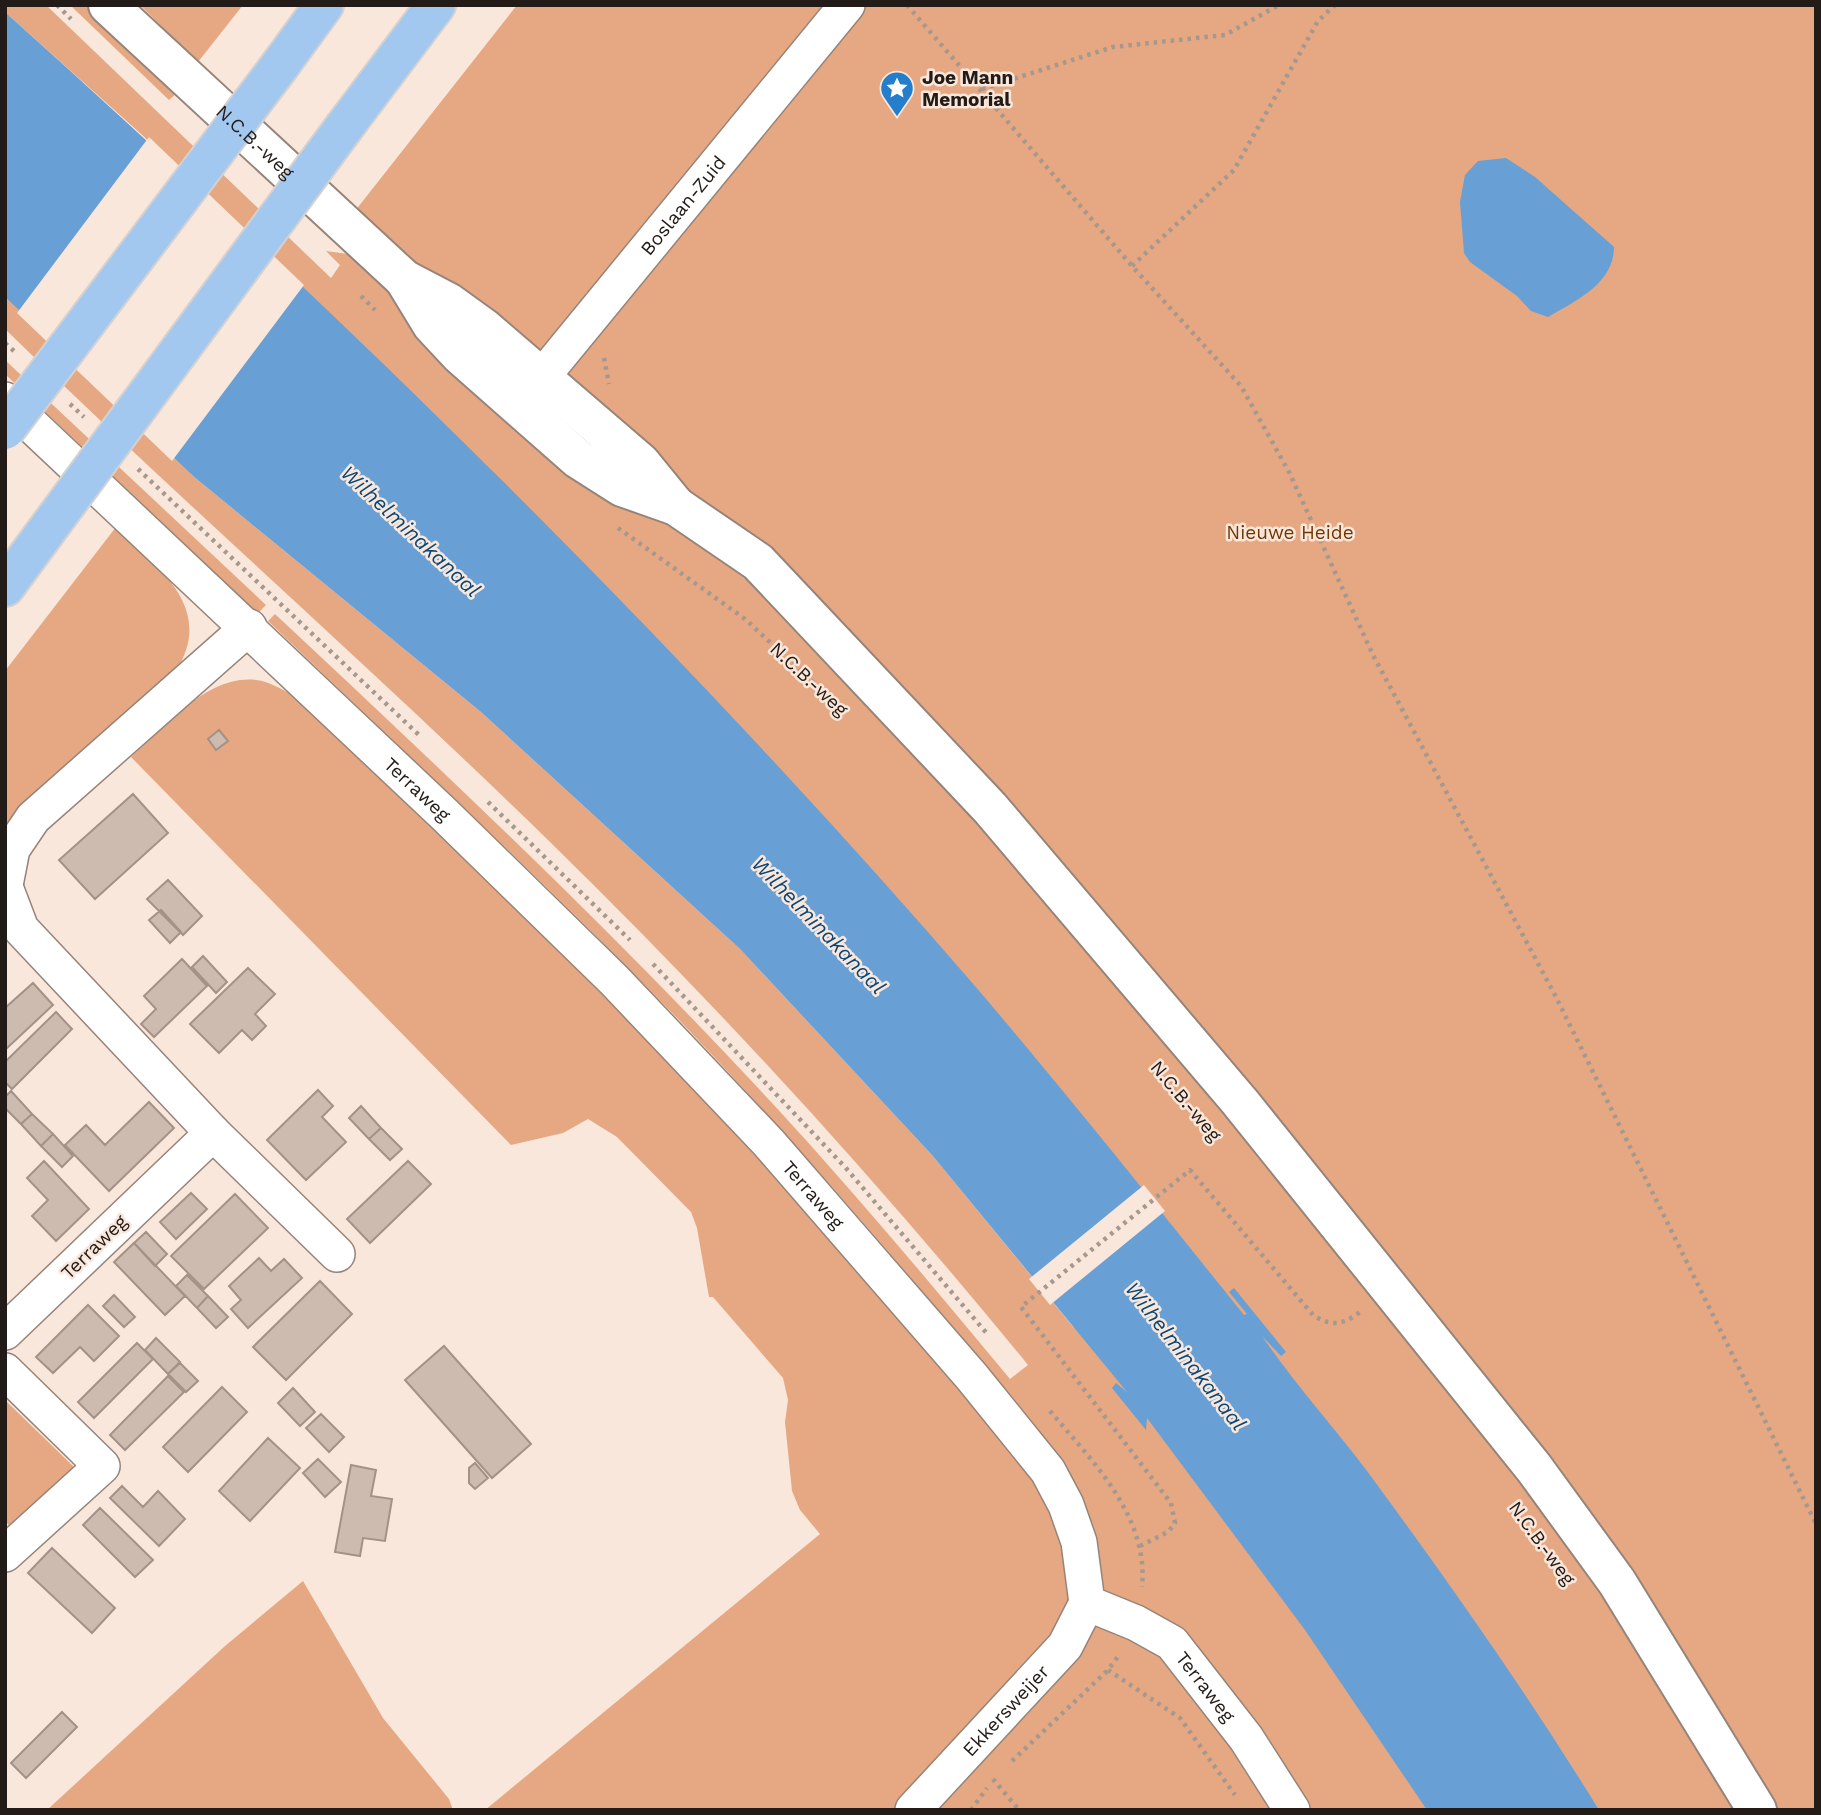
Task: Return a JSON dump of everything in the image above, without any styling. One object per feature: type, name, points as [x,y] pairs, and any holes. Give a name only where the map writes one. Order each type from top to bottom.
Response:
[{"type":"highway","points":[[5,430],[324,5]]},
{"type":"highway","points":[[5,587],[436,5]]},
{"type":"street","name":"N.C.B.-weg","points":[[108,5],[404,279],[448,302],[531,392],[641,463],[676,506],[758,562],[990,808],[1240,1102],[1534,1468],[1602,1561],[1757,1810]]},
{"type":"street","name":"Boslaan-Zuid","points":[[531,392],[847,5]]},
{"type":"street","name":"Terraweg","points":[[5,400],[131,522],[249,627],[614,980],[768,1142],[865,1252],[1048,1471],[1066,1505],[1079,1542],[1087,1603],[1136,1623],[1172,1643],[1246,1738],[1292,1810]]},
{"type":"street","points":[[249,627],[33,818],[12,849],[5,886],[21,929],[214,1133],[337,1254]]},
{"type":"street","name":"Terraweg","points":[[5,1332],[214,1133]]},
{"type":"street","points":[[5,1371],[102,1466],[5,1554]]},
{"type":"street","name":"Ekkersweijer","points":[[913,1810],[1065,1646],[1087,1603]]},
{"type":"path","points":[[907,5],[1132,266],[1241,386],[1289,472],[1373,655],[1557,999],[1816,1524]]},
{"type":"path","points":[[982,89],[1113,47],[1225,35],[1279,5]]},
{"type":"path","points":[[1132,266],[1234,170],[1318,21],[1335,5]]},
{"type":"path","name":"N.C.B.-weg","points":[[613,524],[745,619],[831,699]]},
{"type":"path","points":[[1140,1546],[1168,1532],[1175,1523],[1174,1511],[1166,1496],[1021,1307],[1190,1170],[1308,1309],[1328,1324],[1338,1324],[1360,1312]]},
{"type":"path","points":[[1351,1302],[1368,1322]]},
{"type":"path","name":"Ekkersweijer","points":[[971,1810],[993,1779],[1108,1670]]},
{"type":"path","name":"Terraweg","points":[[1108,1670],[1180,1718],[1241,1803]]},
{"type":"path","points":[[993,1779],[1019,1810]]},
{"type":"green space","name":"Nieuwe Heide","points":[[5,5],[46,5],[331,278],[340,265],[326,251],[348,254],[371,225],[355,211],[517,5],[1816,5],[1816,1810],[485,1810],[820,1534],[800,1510],[792,1491],[785,1422],[788,1400],[783,1378],[713,1297],[709,1297],[697,1228],[691,1212],[617,1137],[588,1119],[563,1133],[511,1145],[131,757],[172,718],[204,694],[220,685],[238,680],[261,681],[296,696],[507,895],[627,1017],[779,1182],[974,1408],[1001,1386],[845,1201],[723,1066],[580,920],[268,621],[275,614],[528,855],[713,1040],[834,1171],[1010,1379],[1028,1365],[914,1229],[796,1096],[612,904],[482,776],[5,329],[5,297],[193,476],[481,712],[740,949],[932,1155],[1074,1328],[981,994],[720,706],[485,464],[140,133],[5,12]]},
{"type":"green space","points":[[70,5],[87,5],[177,93],[169,100]]},
{"type":"green space","points":[[140,5],[243,5],[198,62]]},
{"type":"green space","points":[[5,360],[266,605],[258,613],[5,374]]},
{"type":"green space","points":[[116,527],[149,558],[177,591],[186,609],[189,628],[186,649],[175,672],[16,811],[5,828],[5,671]]},
{"type":"green space","points":[[5,1400],[74,1467],[12,1528],[5,1521]]},
{"type":"green space","points":[[303,1581],[383,1718],[449,1799],[453,1810],[47,1810],[225,1646]]},
{"type":"water","name":"Wilhelminakanaal","points":[[5,12],[260,246],[509,487],[750,736],[867,863],[1015,1033],[1244,1315],[1247,1314],[1229,1292],[1234,1288],[1286,1352],[1281,1356],[1262,1336],[1367,1471],[1427,1554],[1515,1680],[1599,1810],[1427,1810],[1305,1630],[1147,1418],[1146,1430],[1112,1388],[1116,1383],[1127,1392],[932,1155],[740,949],[481,712],[193,476],[5,297]]},
{"type":"water","points":[[1506,158],[1535,177],[1614,247],[1612,260],[1600,281],[1581,298],[1548,317],[1531,311],[1517,296],[1470,262],[1464,253],[1460,202],[1465,175],[1478,161]]},
{"type":"pier","points":[[149,137],[304,285],[172,461],[17,313]]},
{"type":"pier","points":[[1144,1185],[1165,1211],[1050,1305],[1029,1279]]},
{"type":"building","points":[[219,730],[228,741],[216,750],[208,739]]},
{"type":"building","points":[[133,794],[168,833],[95,899],[59,860]]},
{"type":"building","points":[[168,880],[202,916],[183,935],[147,899]]},
{"type":"building","points":[[161,910],[181,932],[170,943],[149,920]]},
{"type":"building","points":[[203,956],[227,982],[216,993],[192,967]]},
{"type":"building","points":[[182,959],[207,986],[154,1037],[141,1024],[156,1009],[144,996]]},
{"type":"building","points":[[248,968],[275,994],[255,1014],[266,1026],[252,1040],[242,1030],[219,1053],[190,1024]]},
{"type":"building","points":[[33,983],[53,1005],[5,1050],[5,1008]]},
{"type":"building","points":[[56,1012],[72,1029],[12,1089],[5,1082],[5,1062]]},
{"type":"building","points":[[318,1090],[333,1106],[322,1117],[346,1142],[306,1180],[267,1140]]},
{"type":"building","points":[[11,1091],[32,1114],[21,1124],[5,1108],[5,1097]]},
{"type":"building","points":[[149,1102],[174,1128],[109,1191],[65,1145],[86,1125],[105,1145]]},
{"type":"building","points":[[361,1106],[381,1128],[369,1139],[349,1118]]},
{"type":"building","points":[[32,1114],[53,1134],[41,1146],[21,1124]]},
{"type":"building","points":[[381,1128],[402,1149],[390,1160],[369,1139]]},
{"type":"building","points":[[53,1134],[73,1156],[62,1167],[41,1146]]},
{"type":"building","points":[[44,1161],[89,1209],[56,1241],[32,1216],[48,1200],[27,1178]]},
{"type":"building","points":[[408,1161],[431,1184],[370,1243],[347,1219]]},
{"type":"building","points":[[191,1193],[207,1209],[176,1239],[160,1222]]},
{"type":"building","points":[[235,1194],[268,1228],[204,1289],[171,1256]]},
{"type":"building","points":[[146,1232],[167,1254],[155,1266],[134,1243]]},
{"type":"building","points":[[134,1243],[185,1296],[165,1315],[114,1262]]},
{"type":"building","points":[[259,1258],[271,1271],[284,1259],[302,1278],[248,1328],[231,1309],[241,1300],[229,1286]]},
{"type":"building","points":[[187,1275],[208,1296],[197,1308],[176,1286]]},
{"type":"building","points":[[320,1281],[352,1314],[286,1380],[253,1347]]},
{"type":"building","points":[[114,1295],[135,1317],[124,1327],[103,1306]]},
{"type":"building","points":[[208,1296],[228,1317],[216,1328],[197,1308]]},
{"type":"building","points":[[88,1305],[119,1336],[94,1361],[80,1347],[53,1373],[36,1357]]},
{"type":"building","points":[[156,1338],[180,1362],[168,1374],[145,1350]]},
{"type":"building","points":[[137,1343],[153,1359],[94,1418],[78,1402]]},
{"type":"building","points":[[444,1346],[531,1444],[492,1478],[405,1380]]},
{"type":"building","points":[[180,1363],[198,1381],[186,1392],[168,1374]]},
{"type":"building","points":[[168,1376],[184,1392],[125,1450],[110,1435]]},
{"type":"building","points":[[222,1387],[247,1412],[188,1472],[163,1447]]},
{"type":"building","points":[[293,1388],[315,1412],[300,1426],[278,1403]]},
{"type":"building","points":[[321,1414],[344,1437],[329,1452],[306,1428]]},
{"type":"building","points":[[268,1438],[300,1468],[250,1521],[219,1491]]},
{"type":"building","points":[[318,1459],[341,1482],[325,1497],[303,1473]]},
{"type":"building","points":[[475,1463],[488,1478],[475,1489],[469,1483],[469,1468]]},
{"type":"building","points":[[351,1465],[376,1470],[371,1496],[392,1499],[385,1541],[363,1538],[360,1556],[335,1552]]},
{"type":"building","points":[[122,1486],[143,1507],[158,1491],[185,1519],[159,1546],[110,1498]]},
{"type":"building","points":[[100,1508],[153,1560],[135,1577],[83,1525]]},
{"type":"building","points":[[52,1548],[115,1608],[92,1633],[28,1573]]},
{"type":"building","points":[[62,1712],[77,1727],[26,1778],[11,1763]]},
{"type":"place","name":"Joe Mann Memorial","points":[[897,118]]}]
